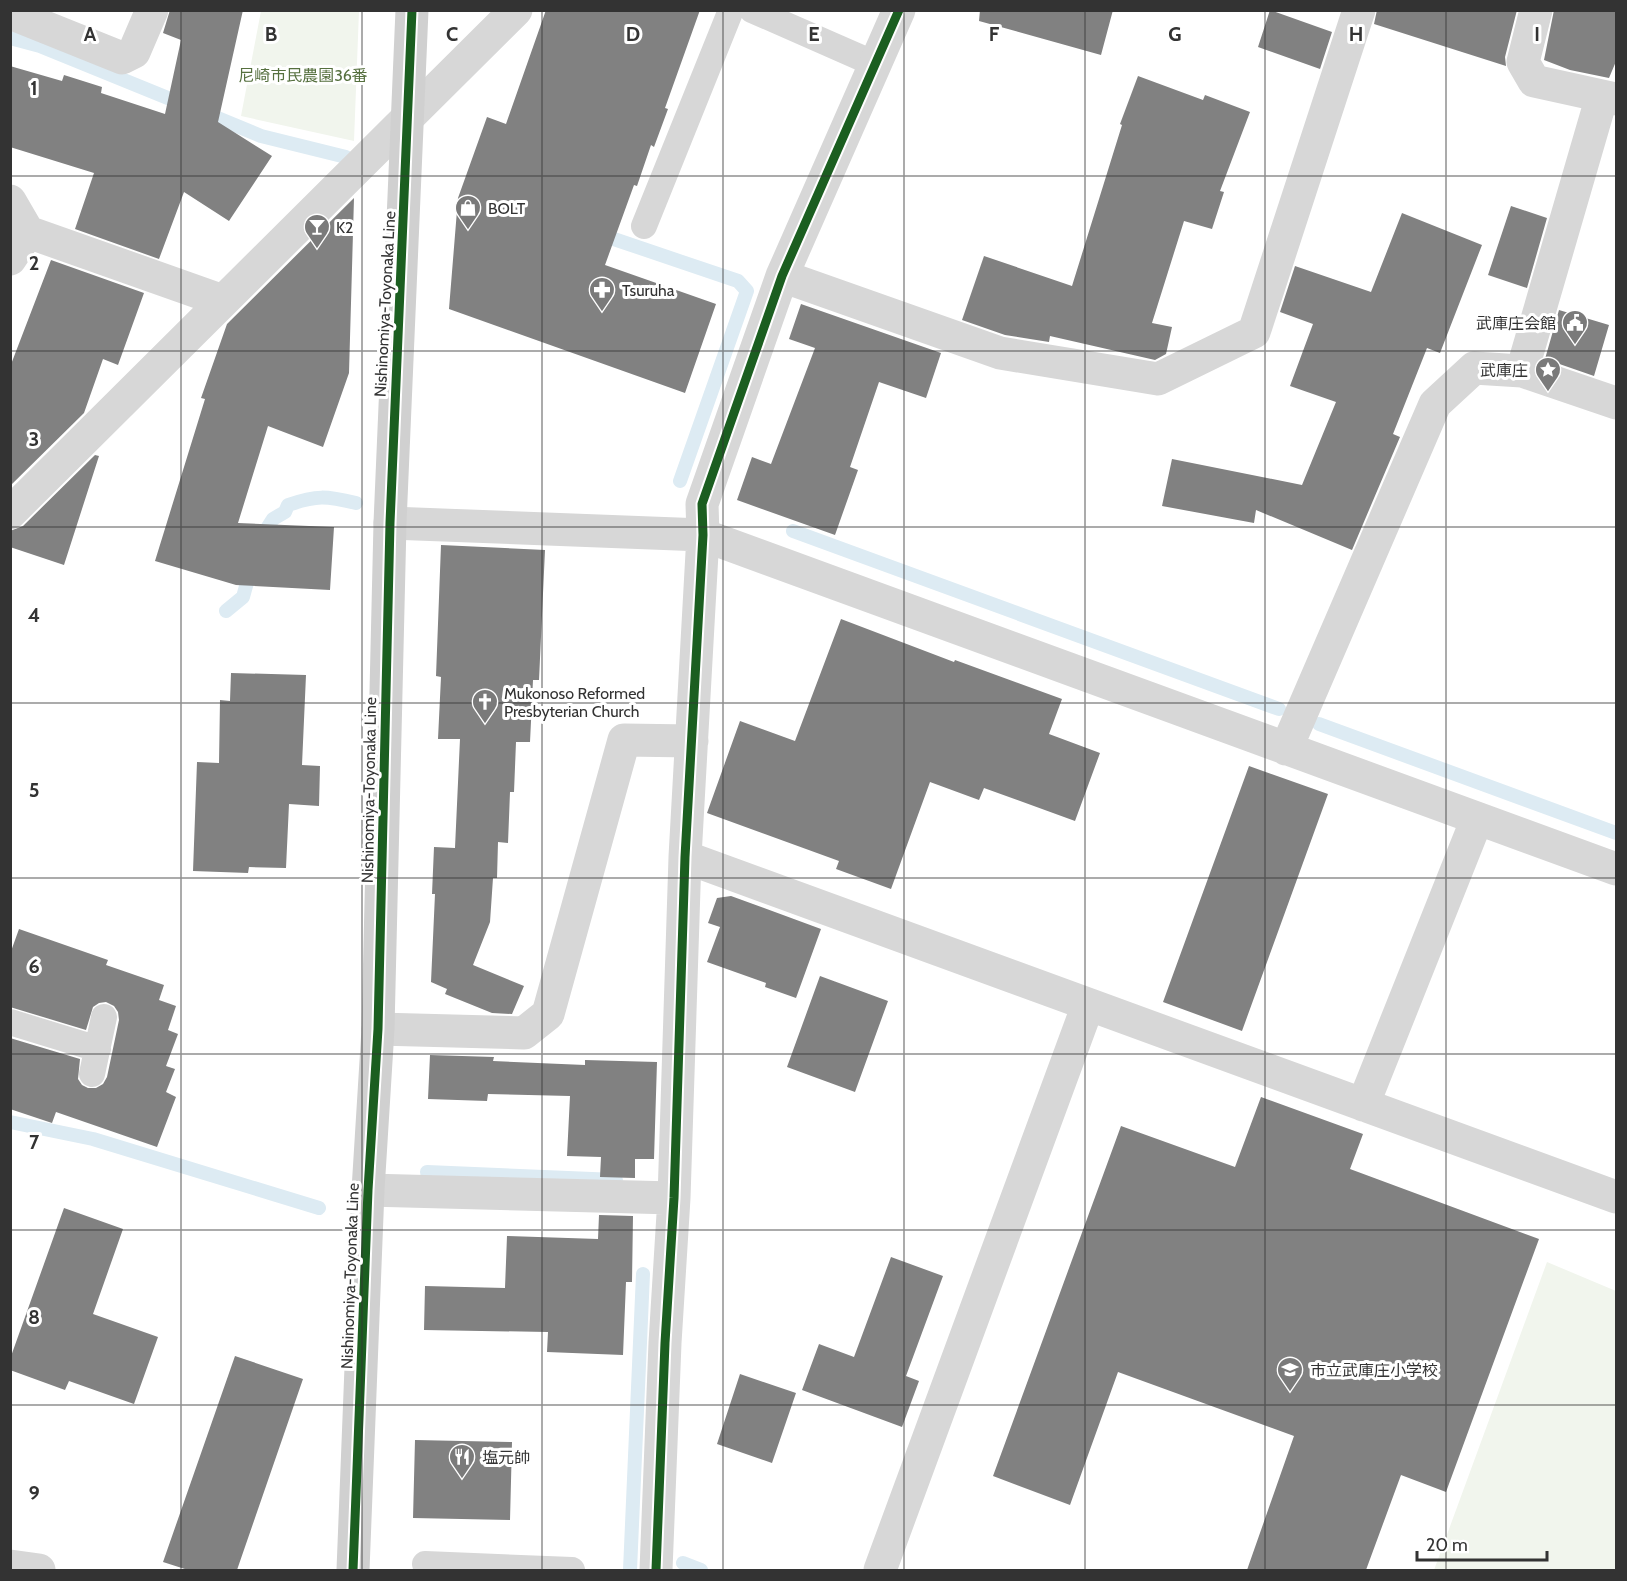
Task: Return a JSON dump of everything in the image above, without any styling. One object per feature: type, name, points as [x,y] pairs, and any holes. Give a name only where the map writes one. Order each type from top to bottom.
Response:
[{"type":"main road","name":"Nishinomiya-Toyonaka Line","points":[[353,1570],[368,1190],[378,1029],[390,523],[412,10]]},
{"type":"street","points":[[10,14],[122,58],[134,52],[152,10]]},
{"type":"street","points":[[10,513],[516,10]]},
{"type":"street","points":[[656,1570],[664,1343],[674,1198],[685,857],[703,535],[702,504],[782,276],[899,10]]},
{"type":"street","points":[[782,276],[1000,353],[1158,379],[1254,332],[1359,10]]},
{"type":"street","points":[[1522,371],[1609,97],[1534,81],[1523,62],[1536,10]]},
{"type":"street","points":[[10,201],[19,245],[223,301]]},
{"type":"street","points":[[1286,749],[1436,404],[1474,368],[1522,371],[1617,403]]},
{"type":"street","points":[[390,523],[703,535],[1617,869]]},
{"type":"street","points":[[378,1029],[524,1033],[548,1014],[624,740],[692,741]]},
{"type":"street","points":[[1364,1105],[1477,819]]},
{"type":"street","points":[[685,857],[1617,1197]]},
{"type":"street","points":[[880,1570],[1088,1005]]},
{"type":"street","points":[[368,1190],[674,1198]]},
{"type":"street","points":[[10,1566],[39,1570]]},
{"type":"lane","points":[[644,226],[731,10]]},
{"type":"lane","points":[[752,10],[875,64]]},
{"type":"lane","points":[[92,1074],[105,1017]]},
{"type":"lane","points":[[10,1022],[98,1049]]},
{"type":"lane","points":[[425,1564],[572,1570]]},
{"type":"green space","name":"尼崎市民農園36番","points":[[261,11],[359,11],[354,141],[241,116]]},
{"type":"green space","points":[[1547,1262],[1616,1291],[1616,1570],[1434,1570]]},
{"type":"building","points":[[170,10],[243,10],[218,122],[272,156],[229,221],[184,192],[159,259],[75,229],[94,173],[10,147],[10,66],[62,81],[64,75],[102,87],[101,93],[165,114],[181,40],[163,33]]},
{"type":"building","points":[[546,10],[700,10],[665,108],[668,109],[654,147],[651,145],[637,186],[634,185],[605,265],[716,304],[685,393],[449,309],[458,198],[487,117],[506,124]]},
{"type":"building","points":[[980,10],[1113,10],[1101,55],[979,21]]},
{"type":"building","points":[[1270,10],[1332,32],[1320,69],[1258,47]]},
{"type":"building","points":[[1377,10],[1517,10],[1505,57],[1506,66],[1374,24]]},
{"type":"building","points":[[1554,10],[1617,10],[1617,59],[1609,78],[1570,70],[1544,60]]},
{"type":"building","points":[[1138,76],[1203,100],[1205,95],[1250,112],[1220,191],[1224,192],[1212,229],[1184,221],[1152,323],[1172,327],[1166,354],[1155,360],[1050,336],[1049,342],[1005,335],[962,320],[984,256],[1072,286],[1122,125],[1120,124]]},
{"type":"building","points":[[354,198],[349,373],[323,447],[268,426],[238,523],[334,527],[330,590],[236,585],[155,561],[205,399],[201,398],[227,324]]},
{"type":"building","points":[[1511,206],[1547,218],[1527,288],[1488,275]]},
{"type":"building","points":[[1402,213],[1482,245],[1440,353],[1427,348],[1393,434],[1400,437],[1352,550],[1256,510],[1254,523],[1162,506],[1172,459],[1302,485],[1336,402],[1290,386],[1313,324],[1280,312],[1295,266],[1371,292]]},
{"type":"building","points":[[51,260],[144,293],[118,365],[103,359],[84,413],[10,486],[10,367]]},
{"type":"building","points":[[801,304],[941,353],[926,398],[879,382],[850,467],[858,470],[835,535],[737,500],[752,457],[771,464],[815,348],[789,339]]},
{"type":"building","name":"武庫庄会館","points":[[1559,310],[1609,325],[1594,376],[1545,359]]},
{"type":"building","points":[[95,455],[99,456],[64,565],[10,547],[10,531],[23,526]]},
{"type":"building","points":[[441,545],[545,550],[539,680],[533,680],[530,742],[516,742],[514,792],[510,792],[508,843],[498,842],[497,878],[493,878],[490,922],[473,965],[524,986],[512,1014],[492,1013],[445,994],[447,989],[431,982],[435,894],[432,894],[434,847],[455,848],[460,739],[438,739],[441,677],[436,676]]},
{"type":"building","points":[[841,619],[954,662],[955,660],[1062,699],[1049,734],[1100,753],[1075,821],[984,788],[979,800],[930,782],[891,889],[836,869],[839,861],[707,813],[740,721],[795,741]]},
{"type":"building","points":[[231,673],[306,675],[302,765],[320,766],[319,806],[289,804],[286,868],[249,867],[248,873],[193,871],[197,762],[219,763],[220,700],[230,701]]},
{"type":"building","points":[[1249,766],[1328,794],[1242,1031],[1163,1002]]},
{"type":"building","points":[[731,896],[821,929],[796,998],[765,987],[766,983],[707,962],[720,927],[708,923],[717,898]]},
{"type":"building","points":[[19,929],[108,960],[106,965],[164,985],[159,1000],[176,1006],[168,1030],[178,1034],[166,1066],[175,1069],[166,1092],[176,1097],[157,1147],[56,1112],[52,1123],[10,1109],[10,1038],[80,1059],[78,1079],[88,1088],[96,1088],[103,1084],[107,1077],[119,1020],[114,1006],[106,1002],[93,1007],[86,1030],[10,1007],[10,954]]},
{"type":"building","points":[[820,976],[888,1001],[855,1092],[787,1067]]},
{"type":"building","points":[[430,1055],[494,1057],[493,1061],[585,1065],[585,1060],[657,1062],[654,1159],[635,1159],[635,1178],[600,1177],[601,1157],[567,1156],[570,1096],[488,1094],[487,1101],[428,1099]]},
{"type":"building","points":[[1261,1097],[1363,1134],[1350,1169],[1539,1239],[1446,1492],[1401,1475],[1366,1570],[1247,1570],[1294,1436],[1118,1372],[1070,1505],[993,1476],[1121,1126],[1235,1167]]},
{"type":"building","points":[[64,1208],[123,1229],[93,1314],[158,1337],[134,1404],[69,1381],[65,1390],[10,1370],[10,1359]]},
{"type":"building","points":[[599,1215],[633,1216],[632,1282],[626,1282],[623,1355],[547,1352],[548,1332],[424,1330],[425,1286],[505,1288],[507,1236],[598,1239]]},
{"type":"building","points":[[891,1257],[943,1276],[906,1376],[919,1381],[902,1427],[802,1390],[819,1344],[854,1357]]},
{"type":"building","points":[[235,1356],[303,1379],[237,1570],[188,1570],[163,1562]]},
{"type":"building","points":[[740,1374],[796,1393],[772,1463],[717,1444]]},
{"type":"building","name":"塩元帥","points":[[415,1440],[512,1442],[510,1520],[413,1518]]},
{"type":"waterway","points":[[10,38],[40,46],[185,105]]},
{"type":"waterway","points":[[203,112],[261,136],[346,157]]},
{"type":"waterway","points":[[599,234],[738,281],[747,291],[680,481]]},
{"type":"waterway","points":[[259,541],[273,519],[285,512],[288,505],[307,499],[322,498],[356,503]]},
{"type":"waterway","points":[[793,531],[1279,709]]},
{"type":"waterway","points":[[226,611],[243,597],[251,568]]},
{"type":"waterway","points":[[1319,724],[1616,833]]},
{"type":"waterway","points":[[10,1122],[93,1139],[319,1208]]},
{"type":"waterway","points":[[427,1172],[616,1180]]},
{"type":"waterway","points":[[630,1570],[643,1274]]},
{"type":"waterway","points":[[683,1563],[701,1570]]},
{"type":"cycle path","points":[[353,1570],[368,1190],[378,1029],[390,523],[412,10]]},
{"type":"cycle path","points":[[656,1570],[665,1343],[674,1198],[685,857],[703,535],[702,504],[782,276],[899,10]]},
{"type":"place","name":"BOLT","points":[[468,231]]},
{"type":"place","name":"K2","points":[[317,250]]},
{"type":"place","name":"Tsuruha","points":[[602,313]]},
{"type":"place","name":"武庫庄会館","points":[[1575,346]]},
{"type":"place","name":"武庫庄","points":[[1548,393]]},
{"type":"place","name":"Mukonoso Reformed Presbyterian Church","points":[[485,725]]},
{"type":"place","name":"市立武庫庄小学校","points":[[1290,1393]]},
{"type":"place","name":"塩元帥","points":[[462,1480]]}]
